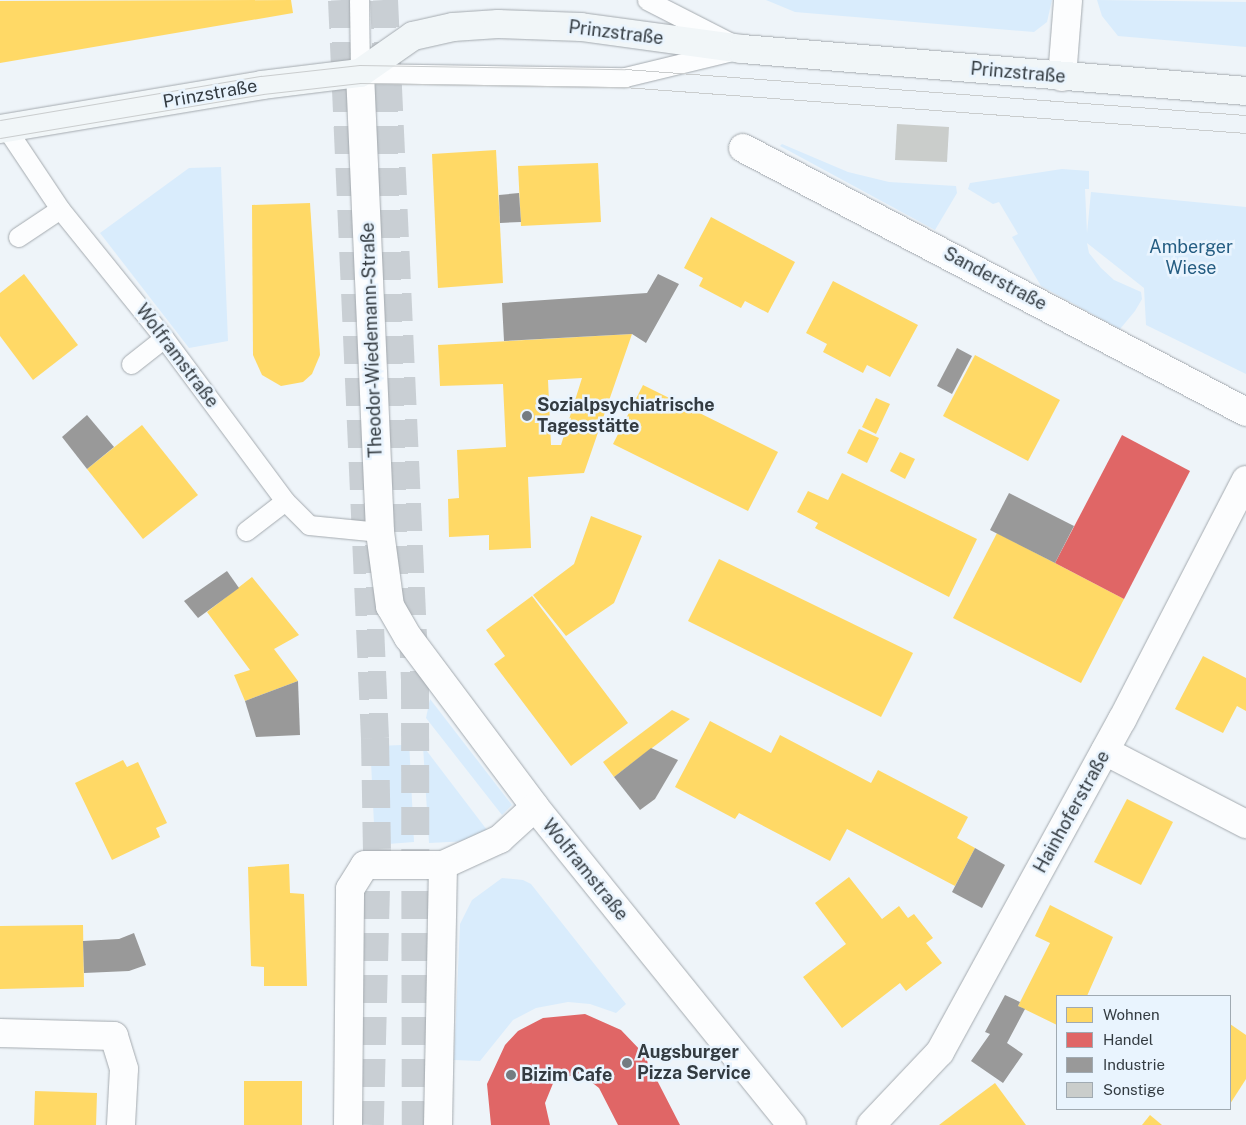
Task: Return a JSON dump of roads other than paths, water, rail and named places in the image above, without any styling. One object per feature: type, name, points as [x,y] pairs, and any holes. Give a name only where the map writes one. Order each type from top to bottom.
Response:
[{"type":"street","points":[[1062,77],[1068,0]]},
{"type":"street","name":"Prinzstraße","points":[[3,128],[262,85],[360,73],[413,36],[454,27],[498,24],[581,27],[742,49],[1246,91]]},
{"type":"street","name":"Theodor-Wiedemann-Straße","points":[[360,73],[380,532],[390,606]]},
{"type":"street","name":"Sanderstraße","points":[[743,148],[1246,412]]},
{"type":"street","name":"Hainhoferstraße","points":[[871,1125],[940,1052],[1105,751],[1246,480]]},
{"type":"street","name":"Wolframstraße","points":[[390,606],[408,637],[535,808],[792,1125]]},
{"type":"street","points":[[1105,751],[1246,824]]},
{"type":"street","points":[[348,1125],[350,889],[365,864],[443,864],[500,839],[535,808]]},
{"type":"street","points":[[438,1125],[443,864]]},
{"type":"street","points":[[0,1033],[114,1036],[124,1070],[121,1125]]},
{"type":"lane","points":[[359,0],[360,73],[625,77],[742,49]]},
{"type":"lane","points":[[647,0],[742,49]]},
{"type":"lane","name":"Wolframstraße","points":[[3,128],[60,209],[164,338],[286,501],[309,525],[380,532]]},
{"type":"lane","points":[[18,237],[60,209]]},
{"type":"lane","points":[[131,364],[164,338]]},
{"type":"lane","points":[[246,531],[286,501]]},
{"type":"tunnel","points":[[342,0],[375,738],[377,849],[370,1125]]},
{"type":"tunnel","points":[[384,0],[415,681],[416,1125]]},
{"type":"tram line","points":[[0,120],[261,76],[359,65],[625,69],[1246,115]]},
{"type":"tram line","points":[[0,138],[263,94],[360,83],[624,87],[1246,133]]},
{"type":"place","name":"Sozialpsychiatrische Tagesstätte","points":[[527,416]]},
{"type":"place","name":"Augsburger Pizza Service","points":[[627,1063]]},
{"type":"place","name":"Bizim Cafe","points":[[511,1075]]},
{"type":"park label","name":"Amberger Wiese","points":[[1191,258]]}]
